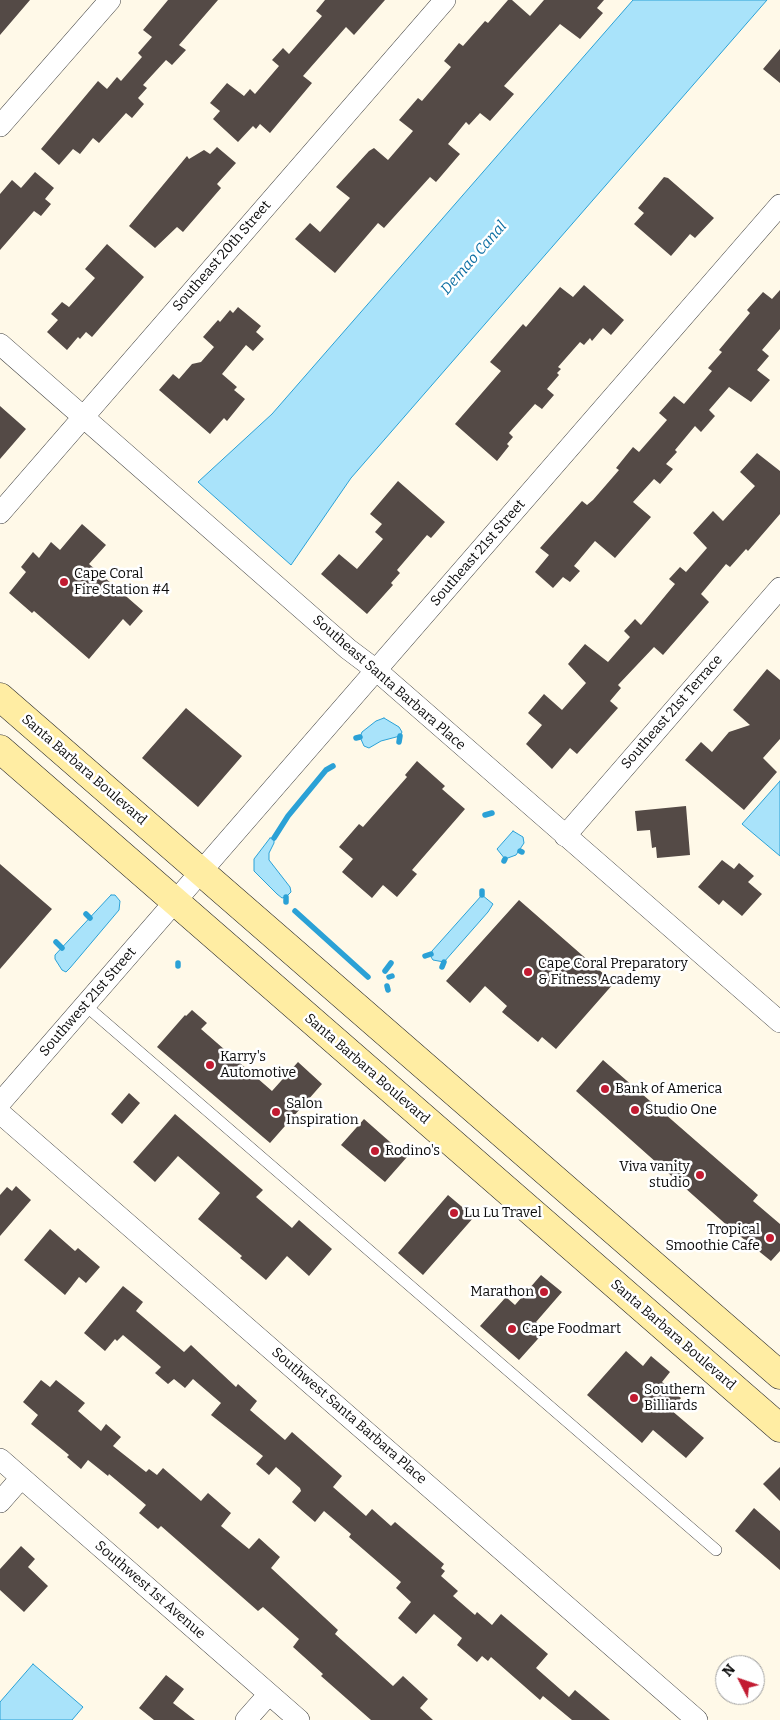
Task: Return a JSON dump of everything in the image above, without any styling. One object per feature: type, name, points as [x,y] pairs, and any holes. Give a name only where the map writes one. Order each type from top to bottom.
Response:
[{"type":"main road","name":"Santa Barbara Boulevard","points":[[0,697],[780,1376]]},
{"type":"main road","name":"Santa Barbara Boulevard","points":[[0,749],[780,1428]]},
{"type":"street","points":[[0,126],[110,0]]},
{"type":"street","name":"Southeast 20th Street","points":[[0,513],[445,0]]},
{"type":"street","name":"Southeast 21st Street","points":[[175,901],[780,205]]},
{"type":"street","name":"Southeast Santa Barbara Place","points":[[0,344],[348,649],[376,670],[780,1022]]},
{"type":"street","name":"Southeast 21st Terrace","points":[[565,836],[780,588]]},
{"type":"street","name":"Southwest 21st Street","points":[[0,1103],[175,901]]},
{"type":"street","name":"Southwest Santa Barbara Place","points":[[0,1112],[697,1720]]},
{"type":"street","name":"Southwest 1st Avenue","points":[[0,1459],[299,1720]]},
{"type":"street","points":[[0,1502],[21,1478]]},
{"type":"street","points":[[246,1720],[269,1694]]},
{"type":"lane","points":[[85,1005],[716,1550]]},
{"type":"water","name":"Demao Canal","points":[[633,0],[767,0],[351,478],[291,565],[198,482],[272,414]]},
{"type":"water","points":[[384,718],[399,727],[402,732],[400,736],[381,741],[369,748],[364,746],[360,737],[362,732],[376,721]]},
{"type":"water","points":[[780,781],[780,856],[742,824]]},
{"type":"water","points":[[513,831],[523,837],[524,843],[516,855],[505,859],[497,849]]},
{"type":"water","points":[[270,838],[274,838],[274,843],[269,853],[269,860],[290,887],[291,892],[282,898],[254,871],[254,859]]},
{"type":"water","points":[[111,895],[115,895],[120,901],[119,910],[70,968],[66,972],[62,970],[55,959],[55,955]]},
{"type":"water","points":[[482,895],[493,904],[488,912],[444,962],[433,960],[431,957],[432,951]]},
{"type":"water","points":[[33,1664],[83,1707],[72,1720],[0,1720],[0,1702]]},
{"type":"building","points":[[0,0],[30,0],[0,35]]},
{"type":"building","points":[[168,0],[218,0],[179,45],[186,50],[172,65],[166,60],[143,85],[147,88],[138,98],[144,104],[132,118],[126,113],[99,143],[93,138],[80,154],[73,149],[59,165],[41,149],[98,81],[107,89],[117,77],[121,81],[142,57],[138,53],[152,37],[143,30]]},
{"type":"building","points":[[325,0],[385,0],[354,35],[346,27],[303,76],[312,83],[270,133],[260,124],[256,129],[253,126],[238,142],[213,119],[220,111],[210,103],[227,83],[244,96],[250,89],[255,94],[279,66],[272,60],[283,48],[289,54],[322,16],[316,11]]},
{"type":"building","points":[[508,0],[512,0],[530,16],[544,0],[604,0],[597,8],[603,13],[580,39],[560,24],[504,86],[514,94],[490,121],[480,113],[469,125],[466,122],[448,144],[460,154],[436,182],[430,177],[384,228],[378,223],[335,273],[295,239],[310,223],[320,232],[350,198],[336,187],[369,151],[374,148],[388,160],[413,131],[399,120],[418,98],[422,101],[451,67],[444,61],[459,43],[463,46],[485,21],[488,23]]},
{"type":"building","points":[[780,49],[780,83],[763,69]]},
{"type":"building","points":[[217,147],[236,163],[217,184],[221,188],[183,232],[177,227],[155,248],[129,226],[187,156],[189,159],[204,150],[210,154]]},
{"type":"building","points":[[35,172],[54,188],[45,199],[51,204],[41,216],[34,211],[0,250],[0,194],[12,180],[21,188]]},
{"type":"building","points":[[664,177],[668,178],[714,218],[695,238],[690,234],[671,256],[634,224],[644,213],[638,208]]},
{"type":"building","points":[[107,244],[144,277],[92,337],[86,332],[80,339],[78,337],[67,350],[47,332],[58,320],[51,314],[62,302],[69,307],[95,278],[85,269]]},
{"type":"building","points":[[584,285],[624,320],[611,335],[603,328],[592,341],[590,338],[584,345],[580,342],[558,367],[561,369],[557,373],[559,375],[547,389],[554,395],[542,409],[535,404],[509,433],[513,437],[507,444],[509,446],[497,461],[455,424],[501,371],[490,362],[523,324],[526,327],[560,287],[573,297]]},
{"type":"building","points":[[780,290],[780,329],[762,350],[769,356],[757,370],[770,380],[751,402],[729,387],[709,410],[715,416],[701,432],[695,426],[675,450],[677,452],[666,464],[673,469],[660,484],[654,479],[633,502],[651,517],[615,558],[595,541],[574,566],[580,571],[570,582],[563,577],[553,588],[535,572],[549,555],[540,548],[582,501],[587,505],[593,500],[619,470],[616,468],[633,447],[639,452],[667,420],[659,413],[674,396],[684,404],[712,371],[708,368],[722,352],[719,350],[750,313],[747,310],[763,292],[772,299]]},
{"type":"building","points":[[238,307],[261,326],[256,332],[264,339],[253,351],[246,345],[222,374],[237,387],[234,390],[245,399],[227,421],[224,418],[210,434],[159,390],[173,374],[179,379],[192,364],[201,362],[214,347],[203,337],[218,320],[220,322],[230,310],[233,313]]},
{"type":"building","points":[[0,406],[26,429],[0,459]]},
{"type":"building","points":[[757,453],[780,471],[780,514],[748,551],[746,549],[730,567],[726,564],[701,594],[709,602],[663,655],[654,647],[618,685],[621,688],[610,701],[618,708],[577,754],[570,748],[552,769],[526,744],[542,725],[528,713],[544,694],[562,710],[586,683],[568,664],[585,644],[608,662],[630,637],[624,631],[635,619],[641,625],[675,584],[669,579],[680,567],[686,572],[707,548],[693,533],[713,511],[723,521],[755,486],[740,472]]},
{"type":"building","points":[[398,481],[445,522],[431,538],[427,535],[397,570],[400,573],[391,583],[393,585],[367,614],[321,574],[339,554],[357,569],[383,539],[375,532],[382,524],[370,514]]},
{"type":"building","name":"Cape Coral Fire Station #4","points":[[82,524],[106,545],[89,564],[143,611],[130,626],[123,619],[89,659],[34,611],[32,613],[9,593],[26,572],[21,567],[33,552],[39,558],[51,542],[60,550]]},
{"type":"building","points":[[767,669],[780,680],[780,739],[763,758],[777,772],[744,810],[685,760],[701,742],[712,752],[729,732],[750,725],[733,710]]},
{"type":"building","points":[[186,708],[242,756],[198,807],[142,758]]},
{"type":"building","points":[[417,761],[445,786],[442,789],[465,809],[412,870],[417,874],[397,897],[383,885],[372,898],[342,872],[353,859],[339,847],[359,824],[363,827],[407,777],[405,775]]},
{"type":"building","points":[[686,806],[690,855],[657,858],[656,847],[652,848],[650,830],[637,831],[635,811]]},
{"type":"building","points":[[722,860],[734,869],[739,863],[754,876],[748,882],[762,894],[742,916],[723,900],[719,905],[698,887]]},
{"type":"building","points":[[0,864],[52,909],[0,969]]},
{"type":"building","name":"Cape Coral Preparatory & Fitness Academy","points":[[519,900],[614,983],[556,1049],[542,1037],[538,1042],[502,1012],[507,1006],[485,986],[470,1003],[446,981]]},
{"type":"building","points":[[192,1010],[207,1023],[201,1029],[272,1091],[298,1062],[322,1084],[270,1143],[157,1047],[185,1015]]},
{"type":"building","points":[[603,1060],[758,1195],[753,1201],[780,1224],[780,1251],[771,1261],[730,1228],[576,1091]]},
{"type":"building","points":[[129,1093],[140,1103],[122,1124],[111,1114]]},
{"type":"building","points":[[175,1114],[263,1190],[256,1197],[292,1228],[299,1220],[332,1249],[309,1276],[287,1256],[266,1280],[240,1258],[242,1256],[198,1219],[220,1193],[178,1156],[155,1182],[133,1162]]},
{"type":"building","points":[[364,1119],[407,1157],[385,1182],[341,1145]]},
{"type":"building","points":[[16,1186],[31,1200],[0,1236],[0,1195],[7,1187],[12,1191]]},
{"type":"building","points":[[448,1195],[474,1217],[423,1275],[398,1253]]},
{"type":"building","points":[[50,1229],[75,1251],[78,1248],[100,1267],[86,1283],[79,1277],[65,1295],[24,1260]]},
{"type":"building","points":[[541,1275],[562,1292],[536,1322],[545,1331],[519,1360],[480,1326],[506,1297],[515,1305]]},
{"type":"building","points":[[123,1286],[143,1302],[136,1311],[184,1352],[191,1345],[236,1387],[238,1384],[257,1401],[250,1410],[285,1440],[292,1432],[342,1476],[333,1487],[366,1516],[372,1509],[391,1526],[395,1522],[444,1564],[441,1568],[445,1571],[441,1576],[458,1591],[453,1596],[475,1615],[477,1612],[492,1625],[501,1614],[548,1654],[536,1668],[569,1697],[575,1690],[610,1720],[572,1720],[543,1696],[540,1700],[491,1657],[488,1661],[482,1656],[477,1662],[457,1645],[462,1638],[434,1614],[416,1634],[398,1618],[411,1602],[396,1588],[401,1582],[349,1537],[351,1534],[324,1511],[315,1522],[292,1502],[301,1491],[300,1488],[276,1467],[269,1475],[256,1464],[263,1456],[211,1415],[221,1403],[193,1379],[185,1388],[174,1379],[168,1384],[155,1373],[161,1367],[123,1335],[117,1341],[115,1339],[105,1351],[84,1333]]},
{"type":"building","points":[[626,1351],[643,1366],[651,1356],[670,1372],[662,1382],[681,1398],[671,1410],[704,1438],[686,1458],[653,1430],[642,1443],[587,1395]]},
{"type":"building","points":[[41,1380],[50,1387],[56,1380],[85,1403],[78,1411],[101,1431],[106,1424],[121,1437],[113,1446],[146,1472],[149,1469],[157,1475],[163,1468],[201,1501],[208,1493],[231,1513],[221,1526],[249,1549],[259,1538],[280,1557],[271,1568],[338,1630],[335,1634],[393,1686],[403,1676],[428,1699],[420,1708],[433,1720],[371,1720],[321,1676],[323,1674],[293,1647],[299,1639],[263,1607],[258,1611],[161,1526],[158,1529],[139,1513],[146,1505],[109,1474],[108,1476],[88,1460],[81,1469],[67,1457],[69,1455],[31,1424],[38,1415],[23,1402]]},
{"type":"building","points":[[780,1467],[780,1501],[763,1484]]},
{"type":"building","points":[[754,1508],[780,1531],[780,1570],[735,1531]]},
{"type":"building","points":[[21,1546],[35,1559],[28,1567],[48,1586],[24,1612],[0,1590],[0,1569]]},
{"type":"building","points":[[166,1675],[184,1689],[173,1703],[195,1720],[154,1720],[139,1708]]},
{"type":"waterway","points":[[399,742],[400,736]]},
{"type":"waterway","points":[[356,738],[360,737]]},
{"type":"waterway","points":[[274,838],[288,816],[326,770],[333,766]]},
{"type":"waterway","points":[[485,815],[492,813]]},
{"type":"waterway","points":[[286,897],[286,902]]},
{"type":"waterway","points":[[295,911],[368,977]]},
{"type":"waterway","points":[[86,914],[90,918]]},
{"type":"waterway","points":[[56,942],[62,948]]},
{"type":"waterway","points":[[425,956],[431,954]]},
{"type":"waterway","points":[[442,967],[444,962]]},
{"type":"waterway","points":[[385,971],[391,963]]},
{"type":"waterway","points":[[387,986],[388,990]]},
{"type":"place","name":"Cape Coral Fire Station #4","points":[[64,582]]},
{"type":"place","name":"Cape Coral Preparatory & Fitness Academy","points":[[528,972]]},
{"type":"place","name":"Karry's Automotive","points":[[210,1065]]},
{"type":"place","name":"Bank of America","points":[[605,1089]]},
{"type":"place","name":"Studio One","points":[[635,1110]]},
{"type":"place","name":"Salon Inspiration","points":[[276,1112]]},
{"type":"place","name":"Rodino's","points":[[375,1151]]},
{"type":"place","name":"Viva vanity studio","points":[[700,1175]]},
{"type":"place","name":"Lu Lu Travel","points":[[454,1213]]},
{"type":"place","name":"Tropical Smoothie Cafe","points":[[770,1238]]},
{"type":"place","name":"Marathon","points":[[544,1292]]},
{"type":"place","name":"Cape Foodmart","points":[[512,1329]]},
{"type":"place","name":"Southern Billiards","points":[[634,1398]]}]
